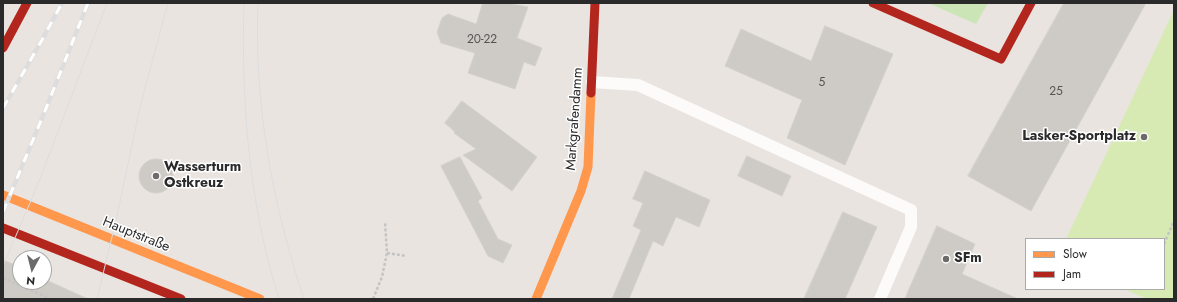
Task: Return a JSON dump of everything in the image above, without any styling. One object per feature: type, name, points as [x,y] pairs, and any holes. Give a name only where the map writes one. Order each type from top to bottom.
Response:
[{"type":"main road","points":[[3,48],[27,3]]},
{"type":"main road","name":"Markgrafendamm","points":[[536,299],[585,180],[589,151],[595,3]]},
{"type":"main road","points":[[873,3],[1001,59],[1031,3]]},
{"type":"main road","name":"Hauptstraße","points":[[3,195],[260,299]]},
{"type":"main road","points":[[3,228],[181,299]]},
{"type":"lane","points":[[592,82],[638,85],[911,210],[911,227],[880,299]]},
{"type":"path","points":[[1165,242],[1174,221]]},
{"type":"path","points":[[373,299],[382,277],[388,252],[385,222]]},
{"type":"path","points":[[388,252],[406,256]]},
{"type":"path","points":[[31,290],[51,299]]},
{"type":"green space","points":[[928,3],[988,3],[976,24]]},
{"type":"green space","name":"Lasker-Sportplatz","points":[[1174,10],[1174,299],[1147,299],[1126,290],[1165,290],[1165,238],[1066,238]]},
{"type":"building","points":[[483,3],[506,3],[528,7],[517,38],[542,48],[535,66],[524,62],[515,89],[468,73],[475,53],[441,43],[437,32],[442,18],[448,14],[476,24]]},
{"type":"building","points":[[1064,3],[1146,3],[1031,211],[968,176]]},
{"type":"building","points":[[825,26],[893,54],[845,165],[787,138],[802,100],[725,66],[741,29],[811,61]]},
{"type":"building","points":[[462,101],[537,157],[512,191],[463,155],[476,149],[454,133],[455,132],[445,123]]},
{"type":"building","points":[[747,156],[791,176],[782,196],[738,176]]},
{"type":"building","points":[[460,157],[482,198],[478,201],[498,239],[512,245],[503,263],[488,256],[441,166]]},
{"type":"building","name":"Wasserturm Ostkreuz","points":[[153,159],[159,159],[168,164],[172,170],[172,182],[168,188],[159,193],[153,193],[144,188],[139,179],[139,173],[144,164]]},
{"type":"building","points":[[645,171],[710,200],[699,227],[676,217],[663,246],[653,241],[629,299],[612,299],[641,230],[633,226],[643,203],[633,199]]},
{"type":"building","points":[[843,212],[877,227],[845,299],[804,299]]},
{"type":"building","name":"SFm","points":[[937,226],[975,244],[962,274],[1018,299],[905,299]]},
{"type":"building","points":[[3,260],[12,264],[12,290],[52,290],[52,283],[88,299],[3,299]]},
{"type":"tram line","points":[[3,266],[38,184],[107,3]]},
{"type":"tram line","points":[[97,299],[117,216],[140,107],[168,3]]},
{"type":"tram line","points":[[244,3],[244,78],[249,152],[260,227],[279,299]]},
{"type":"tram line","points":[[258,3],[259,78],[262,116],[274,190],[304,299]]},
{"type":"railway","points":[[3,108],[62,3]]},
{"type":"railway","points":[[3,212],[88,3]]},
{"type":"traffic: slow","points":[[536,299],[581,191],[588,167],[591,93]]},
{"type":"traffic: slow","points":[[3,195],[260,299]]},
{"type":"traffic: jam","points":[[3,48],[27,3]]},
{"type":"traffic: jam","points":[[591,93],[595,3]]},
{"type":"traffic: jam","points":[[873,3],[1001,59],[1031,3]]},
{"type":"traffic: jam","points":[[3,228],[181,299]]},
{"type":"place","name":"Lasker-Sportplatz","points":[[1144,137]]},
{"type":"place","name":"Wasserturm Ostkreuz","points":[[156,176]]},
{"type":"place","name":"SFm","points":[[946,259]]}]
